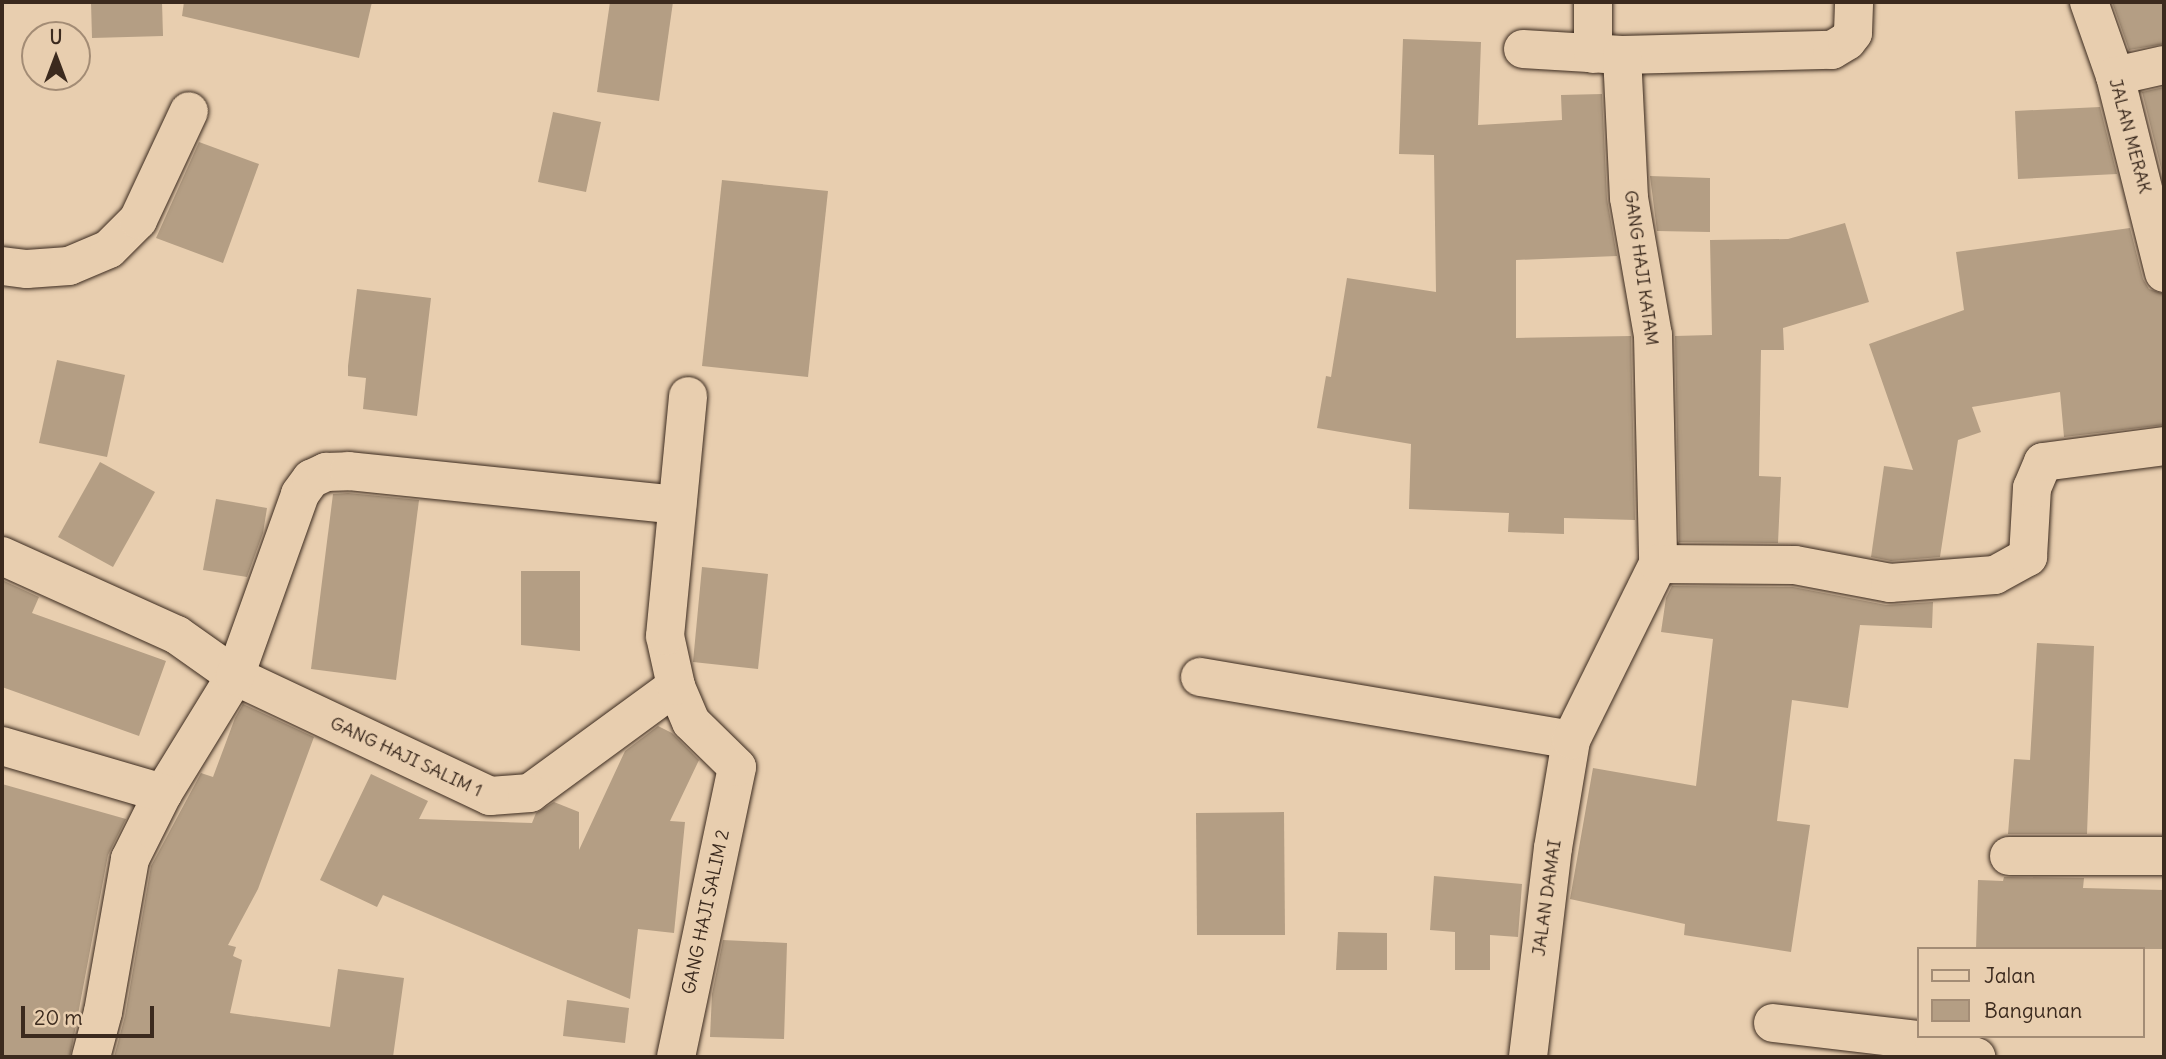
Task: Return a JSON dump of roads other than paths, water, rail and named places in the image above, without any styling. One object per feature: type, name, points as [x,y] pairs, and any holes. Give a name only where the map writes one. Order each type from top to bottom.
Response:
[{"type":"street","name":"GANG HAJI KATAM","points":[[1593,2],[1608,55],[1653,335],[1658,564]]},
{"type":"street","points":[[1523,49],[1608,55],[1832,50],[1847,41],[1853,33],[1854,2]]},
{"type":"street","name":"JALAN MERAK","points":[[2089,2],[2115,76],[2164,273]]},
{"type":"street","points":[[2115,76],[2164,65]]},
{"type":"street","points":[[2,266],[27,269],[69,266],[92,259],[127,235],[138,220],[189,111]]},
{"type":"street","points":[[676,686],[665,636],[688,396]]},
{"type":"street","points":[[1658,564],[1795,565],[1890,583],[1995,575],[2028,556],[2032,488],[2043,462],[2164,446]]},
{"type":"street","points":[[91,1057],[103,1013],[130,859],[163,793],[235,676],[300,494],[311,479],[326,472],[349,471],[677,505]]},
{"type":"street","name":"GANG HAJI SALIM 1","points":[[2,556],[177,635],[235,676],[490,796],[530,793],[676,686]]},
{"type":"street","name":"JALAN DAMAI","points":[[1528,1057],[1551,862],[1571,740],[1658,564]]},
{"type":"street","points":[[1200,677],[1571,740]]},
{"type":"street","name":"GANG HAJI SALIM 2","points":[[676,686],[691,722],[737,767],[676,1057]]},
{"type":"street","points":[[2,746],[163,793]]},
{"type":"street","points":[[2009,856],[2164,856]]},
{"type":"street","points":[[1773,1023],[1934,1042],[1976,1057]]}]
